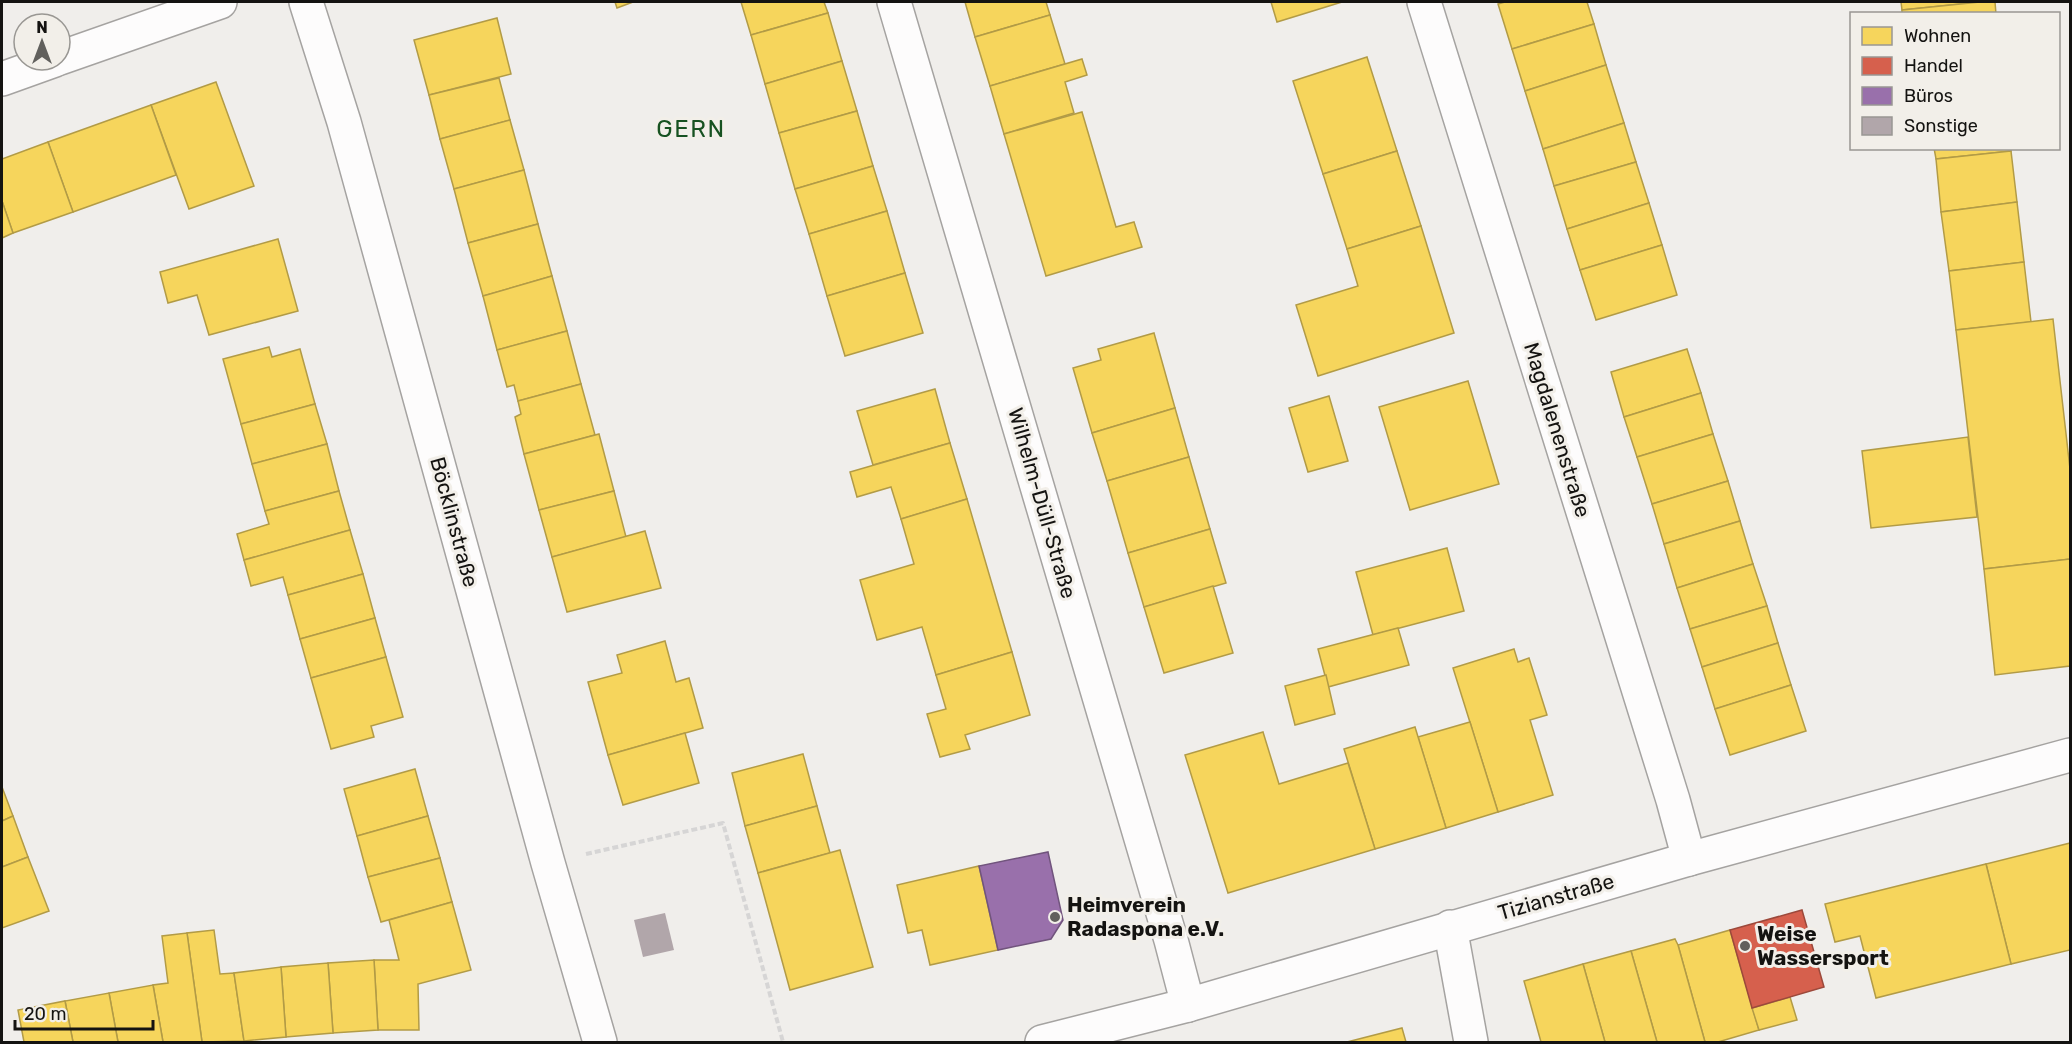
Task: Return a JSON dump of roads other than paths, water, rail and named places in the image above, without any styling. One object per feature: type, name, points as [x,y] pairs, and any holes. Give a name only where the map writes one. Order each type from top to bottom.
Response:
[{"type":"street","points":[[72,54],[220,2]]},
{"type":"street","name":"Böcklinstraße","points":[[306,2],[344,122],[548,863],[600,1042]]},
{"type":"street","name":"Wilhelm-Düll-Straße","points":[[894,2],[1188,1005]]},
{"type":"street","name":"Magdalenenstraße","points":[[1424,2],[1673,800],[1689,859]]},
{"type":"street","points":[[2,79],[22,72]]},
{"type":"street","name":"Tizianstraße","points":[[1041,1042],[1188,1005],[1689,859],[2070,755]]},
{"type":"street","points":[[1450,927],[1471,1042]]},
{"type":"place","name":"Heimverein Radaspona e.V.","points":[[1055,917]]},
{"type":"place","name":"Weise Wassersport","points":[[1745,946]]},
{"type":"district","name":"GERN","points":[[691,129]]}]
